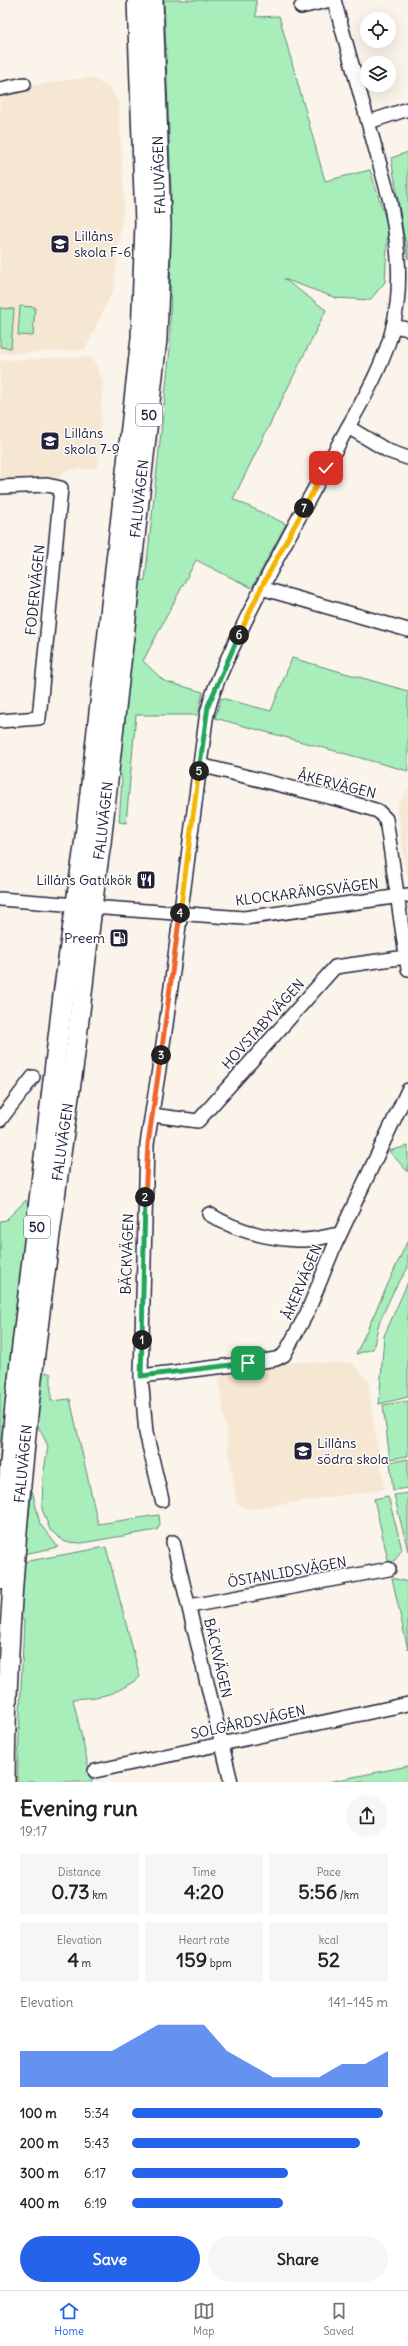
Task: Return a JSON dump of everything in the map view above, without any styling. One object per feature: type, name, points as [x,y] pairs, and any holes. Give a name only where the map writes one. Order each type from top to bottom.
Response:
[{"type":"highway","name":"FALUVÄGEN","points":[[94,836],[141,338],[145,223],[137,0]]},
{"type":"highway","name":"FALUVÄGEN","points":[[5,1782],[5,1576],[74,1059],[84,906],[157,332],[161,225],[153,0]]},
{"type":"street","points":[[301,7],[332,0]]},
{"type":"street","name":"BÄCKVÄGEN","points":[[162,1500],[146,1433],[141,1376],[145,1186],[152,1115],[208,706],[220,676],[261,588],[375,377],[393,326],[400,267],[396,234],[369,122],[332,0]]},
{"type":"street","points":[[0,89],[24,84]]},
{"type":"street","points":[[369,122],[408,109]]},
{"type":"street","points":[[393,326],[408,329]]},
{"type":"street","points":[[348,427],[388,451],[408,458]]},
{"type":"street","name":"FODERVÄGEN","points":[[0,487],[47,485],[61,488],[38,718],[0,721]]},
{"type":"street","points":[[261,588],[408,630]]},
{"type":"street","name":"ÅKERVÄGEN","points":[[200,765],[378,811],[386,819],[402,896],[407,963]]},
{"type":"street","name":"KLOCKARÄNGSVÄGEN","points":[[0,899],[244,918],[402,896]]},
{"type":"street","name":"HOVSTABYVÄGEN","points":[[152,1115],[198,1121],[335,967],[407,963]]},
{"type":"street","points":[[0,1120],[33,1077]]},
{"type":"street","name":"ÅKERVÄGEN","points":[[141,1376],[251,1363],[276,1359],[284,1355],[307,1313],[340,1234],[408,1090]]},
{"type":"street","points":[[209,1214],[243,1231],[267,1236],[298,1240],[340,1234]]},
{"type":"street","name":"BÄCKVÄGEN","points":[[173,1542],[190,1606],[206,1684],[223,1744],[231,1782]]},
{"type":"street","name":"ÖSTANLIDSVÄGEN","points":[[190,1606],[389,1569]]},
{"type":"street","name":"SOLGÅRDSVÄGEN","points":[[96,1771],[408,1704]]},
{"type":"shaded area","name":"Lillåns skola F-6","points":[[92,78],[111,89],[119,103],[124,200],[114,288],[85,350],[0,354],[0,91],[74,79]]},
{"type":"shaded area","name":"Lillåns skola 7-9","points":[[92,357],[103,381],[98,468],[68,470],[55,482],[0,483],[0,360]]},
{"type":"shaded area","points":[[408,788],[408,874],[406,873],[397,807]]},
{"type":"shaded area","name":"Lillåns södra skola","points":[[281,1362],[353,1363],[369,1382],[372,1414],[385,1489],[249,1509],[236,1503],[218,1372]]},
{"type":"green space","points":[[164,0],[256,0],[256,17],[279,16],[325,181],[370,170],[388,227],[385,282],[370,300],[336,298],[284,279],[326,310],[233,499],[286,524],[252,588],[196,560],[143,661],[164,681],[203,692],[198,715],[136,715],[126,823],[119,822],[122,780],[118,765],[139,581],[145,580],[170,349],[171,190]]},
{"type":"green space","points":[[408,152],[408,259],[391,158]]},
{"type":"green space","points":[[20,306],[35,307],[33,336],[18,335]]},
{"type":"green space","points":[[0,308],[14,309],[11,348],[0,347]]},
{"type":"green space","points":[[292,658],[408,691],[408,771],[215,718],[221,698],[271,711]]},
{"type":"green space","points":[[408,1146],[408,1172],[389,1151]]},
{"type":"green space","points":[[26,1200],[30,1209],[0,1507],[0,1221],[6,1220]]},
{"type":"green space","points":[[408,1240],[408,1268],[394,1290],[379,1323],[373,1349],[356,1354]]},
{"type":"green space","points":[[408,1282],[408,1397],[379,1404],[384,1336]]},
{"type":"green space","points":[[42,1371],[51,1374],[51,1401],[70,1399],[98,1524],[159,1515],[160,1525],[157,1530],[82,1543],[65,1542],[50,1530],[42,1509],[43,1477],[48,1446],[36,1422]]},
{"type":"green space","points":[[408,1401],[408,1456],[390,1459],[383,1405]]},
{"type":"green space","points":[[408,1459],[408,1488],[393,1490],[390,1462]]},
{"type":"green space","points":[[32,1490],[40,1524],[58,1547],[24,1554]]},
{"type":"green space","points":[[408,1493],[408,1551],[394,1495]]},
{"type":"green space","points":[[388,1496],[402,1549],[395,1560],[389,1564],[374,1499]]},
{"type":"green space","points":[[106,1547],[140,1677],[123,1688],[109,1694],[73,1699],[92,1782],[17,1782],[24,1620],[19,1618],[23,1562]]},
{"type":"green space","points":[[392,1578],[408,1582],[408,1650]]},
{"type":"green space","points":[[408,1766],[408,1782],[328,1782]]},
{"type":"place","name":"Lillåns skola F-6","points":[[60,244]]},
{"type":"place","name":"Lillåns skola 7-9","points":[[50,441]]},
{"type":"place","name":"Lillåns Gatukök","points":[[146,880]]},
{"type":"place","name":"Preem","points":[[119,938]]},
{"type":"place","name":"Lillåns södra skola","points":[[303,1451]]},
{"type":"route","points":[[248,1363],[141,1376],[145,1186],[148,1144],[166,1025],[208,706],[220,676],[261,588],[326,468]]}]
